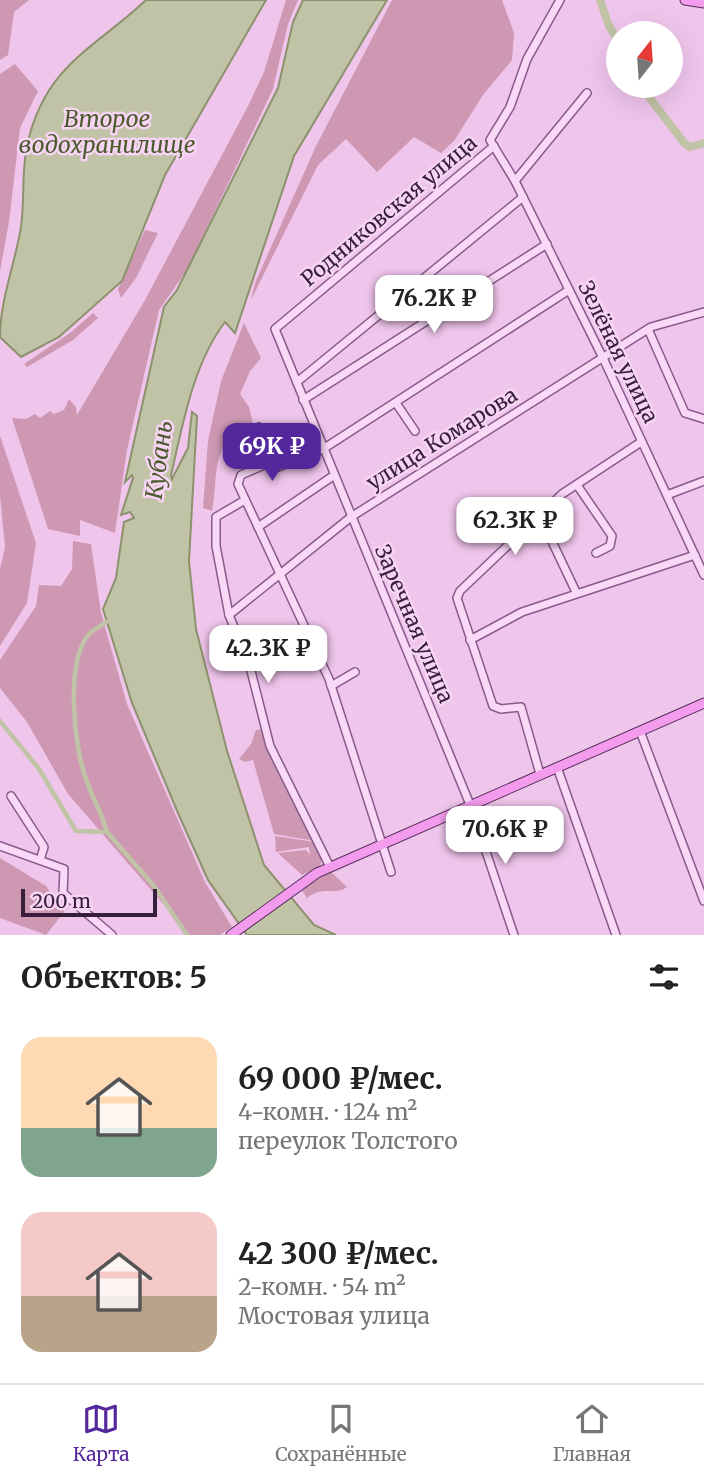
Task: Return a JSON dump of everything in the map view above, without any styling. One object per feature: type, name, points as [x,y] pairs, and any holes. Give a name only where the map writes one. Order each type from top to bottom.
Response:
[{"type":"main road","points":[[687,1],[704,3]]},
{"type":"main road","points":[[231,935],[300,884],[330,866],[471,807],[704,703]]},
{"type":"street","name":"Родниковская улица","points":[[275,329],[494,146],[491,135],[510,107],[527,59],[561,0]]},
{"type":"street","points":[[515,181],[587,93]]},
{"type":"street","name":"Зелёная улица","points":[[494,146],[515,181],[603,358],[703,572]]},
{"type":"street","points":[[297,382],[523,197]]},
{"type":"street","points":[[303,400],[547,244]]},
{"type":"street","points":[[259,427],[273,469],[323,449],[569,290]]},
{"type":"street","name":"улица Комарова","points":[[229,615],[351,517],[648,329],[704,312]]},
{"type":"street","name":"Заречная улица","points":[[275,329],[333,476],[471,807],[514,935]]},
{"type":"street","name":"Зелёная улица","points":[[648,329],[685,413],[704,419]]},
{"type":"street","points":[[396,403],[415,431]]},
{"type":"street","points":[[540,774],[521,707],[501,709],[493,706],[457,605],[460,591],[538,514],[641,442]]},
{"type":"street","points":[[271,462],[238,479],[245,500],[331,686],[391,872]]},
{"type":"street","points":[[258,527],[333,476]]},
{"type":"street","points":[[667,495],[704,481]]},
{"type":"street","points":[[577,485],[614,541],[596,553]]},
{"type":"street","points":[[245,500],[216,517],[216,546],[229,615],[249,663],[270,746],[330,866]]},
{"type":"street","points":[[538,514],[576,592]]},
{"type":"street","points":[[470,640],[522,612],[695,555]]},
{"type":"street","points":[[331,686],[355,672]]},
{"type":"street","points":[[640,731],[704,901]]},
{"type":"street","points":[[557,767],[616,935]]},
{"type":"street","points":[[10,796],[44,847],[40,860]]},
{"type":"street","points":[[0,846],[64,869],[63,893],[111,935]]},
{"type":"shaded area","points":[[0,0],[29,0],[14,12],[8,55],[0,60]]},
{"type":"shaded area","points":[[286,0],[298,0],[288,24],[273,89],[187,270],[159,310],[127,450],[115,533],[80,520],[80,536],[48,529],[12,418],[26,419],[35,414],[40,418],[50,411],[54,414],[64,410],[69,399],[76,407],[77,415],[145,300],[248,106],[264,72]]},
{"type":"shaded area","points":[[392,0],[502,0],[514,33],[512,60],[483,95],[454,141],[441,153],[414,137],[377,172],[346,139],[318,165],[251,300],[255,283],[316,146]]},
{"type":"shaded area","points":[[15,64],[38,91],[20,128],[9,222],[0,271],[0,74]]},
{"type":"shaded area","points":[[145,230],[158,233],[136,278],[121,298],[118,289]]},
{"type":"shaded area","points":[[93,313],[98,318],[73,340],[27,367],[24,364],[70,333]]},
{"type":"shaded area","points":[[244,323],[261,358],[250,371],[240,394],[249,407],[253,424],[243,436],[232,434],[225,444],[216,471],[212,511],[203,508],[208,441],[221,381]]},
{"type":"shaded area","points":[[0,436],[36,543],[27,603],[0,646],[0,569],[5,547],[0,495]]},
{"type":"shaded area","points":[[73,541],[91,544],[101,613],[127,704],[205,882],[232,927],[220,935],[190,935],[68,794],[27,722],[0,688],[0,660],[36,606],[39,585],[61,586],[72,569]]},
{"type":"shaded area","points":[[263,729],[315,841],[274,834],[253,760],[245,762],[239,759],[251,744],[256,730]]},
{"type":"shaded area","points":[[275,836],[315,842],[322,858],[320,867],[302,875],[278,853],[306,850],[310,855],[309,847],[276,852]]},
{"type":"shaded area","points":[[0,858],[46,886],[54,898],[64,902],[64,912],[46,935],[0,918]]},
{"type":"shaded area","points":[[330,871],[347,887],[338,891],[318,892],[307,898],[301,889]]},
{"type":"water","name":"Второе водохранилище","points":[[146,0],[266,0],[165,175],[122,281],[59,337],[21,357],[0,337],[5,296],[21,227],[26,152],[36,115],[60,75]]},
{"type":"water","name":"Кубань","points":[[303,0],[387,0],[294,156],[235,333],[225,322],[197,375],[171,475],[172,479],[188,448],[192,412],[197,416],[189,561],[196,629],[227,751],[264,865],[314,925],[336,935],[247,935],[208,880],[178,813],[132,703],[103,609],[116,578],[124,522],[134,518],[130,512],[121,515],[132,475],[125,482],[164,307],[177,290],[278,88],[293,22]]},
{"type":"waterway","points":[[600,0],[607,21]]},
{"type":"waterway","points":[[650,98],[685,144],[690,147],[704,143]]},
{"type":"waterway","points":[[0,721],[39,769],[76,831],[107,832],[82,767],[74,707],[76,666],[81,649],[88,635],[106,622]]},
{"type":"waterway","points":[[107,832],[154,886],[187,935]]}]
